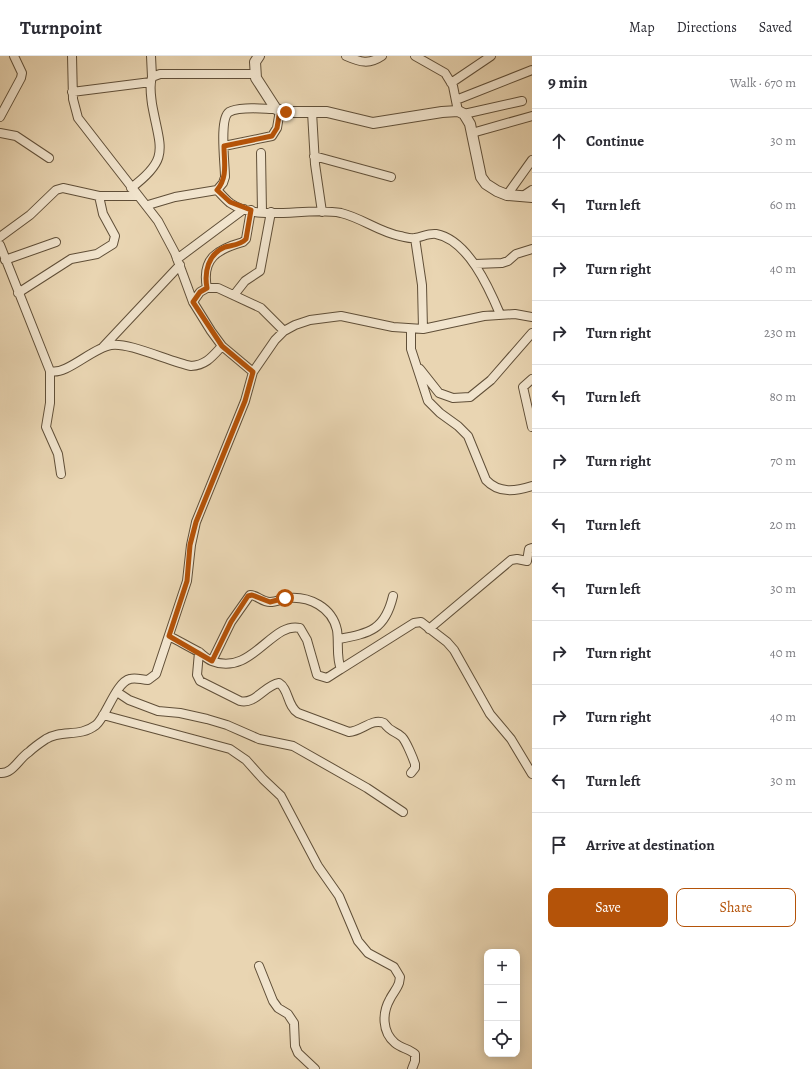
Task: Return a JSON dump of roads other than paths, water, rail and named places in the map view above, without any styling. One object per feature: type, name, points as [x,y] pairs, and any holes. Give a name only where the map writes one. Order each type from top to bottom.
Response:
[{"type":"street","points":[[0,117],[22,78],[22,73],[14,56]]},
{"type":"street","points":[[72,56],[72,92],[78,118],[137,196],[148,206],[170,243],[193,302],[222,346],[253,372]]},
{"type":"street","points":[[131,188],[150,173],[160,156],[150,89],[152,79],[151,56]]},
{"type":"street","points":[[224,146],[272,136],[277,128],[278,109],[256,74],[255,62],[259,56]]},
{"type":"street","points":[[346,56],[363,62],[371,62],[382,56]]},
{"type":"street","points":[[415,56],[445,73],[451,83],[461,112],[470,124],[481,176],[486,184],[507,195],[527,197],[532,190]]},
{"type":"street","points":[[451,83],[491,56]]},
{"type":"street","points":[[456,100],[532,70]]},
{"type":"street","points":[[72,92],[152,79],[160,74],[256,74]]},
{"type":"street","points":[[148,206],[175,197],[217,190],[223,183],[225,176],[223,127],[225,117],[229,112],[236,110],[278,109],[286,112],[327,112],[373,123],[461,112],[522,101]]},
{"type":"street","points":[[312,112],[314,156],[322,212]]},
{"type":"street","points":[[472,134],[532,116]]},
{"type":"street","points":[[0,133],[16,136],[49,158]]},
{"type":"street","points":[[261,153],[262,212]]},
{"type":"street","points":[[314,156],[391,178]]},
{"type":"street","points":[[507,195],[531,163]]},
{"type":"street","points":[[0,237],[30,215],[56,190],[64,188],[99,196],[137,196]]},
{"type":"street","points":[[217,190],[230,202],[248,210],[262,212],[339,213],[352,216],[388,233],[415,238],[434,234],[443,236],[475,264],[485,280],[500,314]]},
{"type":"street","points":[[18,293],[71,259],[97,254],[113,244],[115,236],[103,214],[99,196]]},
{"type":"street","points":[[102,347],[178,262],[248,210]]},
{"type":"street","points":[[207,288],[205,273],[210,260],[224,248],[243,242],[246,239],[248,210]]},
{"type":"street","points":[[234,295],[245,281],[260,271],[271,212]]},
{"type":"street","points":[[415,238],[422,286],[423,329]]},
{"type":"street","points":[[56,242],[2,257],[50,371],[50,403],[46,427],[58,454],[61,474]]},
{"type":"street","points":[[475,264],[502,263],[508,261],[516,254],[532,249]]},
{"type":"street","points":[[193,302],[200,292],[207,288],[218,288],[261,308],[284,332]]},
{"type":"street","points":[[0,772],[9,771],[28,752],[51,736],[57,734],[75,734],[96,725],[117,692],[129,679],[148,680],[154,677],[159,669],[187,581],[190,545],[196,522],[245,401],[253,372],[275,340],[284,332],[295,325],[310,320],[341,316],[378,325],[411,329],[423,329],[500,314],[532,317]]},
{"type":"street","points":[[411,329],[411,349],[418,365],[428,401],[468,436],[486,480],[492,486],[512,490],[532,486]]},
{"type":"street","points":[[418,365],[439,394],[453,398],[470,397],[491,380],[532,333]]},
{"type":"street","points":[[50,371],[60,371],[102,347],[112,345],[123,346],[191,366],[201,365],[222,346]]},
{"type":"street","points":[[532,379],[523,387],[532,426]]},
{"type":"street","points":[[429,628],[512,560],[517,559],[527,561],[529,550],[532,548]]},
{"type":"street","points":[[212,661],[231,622],[250,595],[270,602],[296,597],[310,600],[329,614],[336,626],[339,639],[339,664],[341,669]]},
{"type":"street","points":[[339,639],[371,630],[384,621],[393,596]]},
{"type":"street","points":[[169,636],[199,652],[212,661],[234,662],[246,659],[276,635],[285,630],[296,627],[300,628],[307,640],[317,675],[327,678],[414,623],[421,622],[447,642],[454,650],[490,714],[511,739],[532,774]]},
{"type":"street","points":[[199,652],[197,675],[200,681],[240,702],[250,700],[273,684],[279,683],[285,689],[292,708],[298,713],[349,732],[358,731],[373,722],[384,723],[390,731],[398,734],[405,741],[415,764],[415,768],[411,773]]},
{"type":"street","points":[[117,692],[129,700],[158,711],[180,713],[208,719],[227,725],[258,739],[293,746],[367,788],[403,812]]},
{"type":"street","points":[[103,715],[230,749],[246,760],[281,796],[318,866],[339,896],[358,941],[368,953],[394,967],[397,972],[399,983],[387,1004],[384,1014],[385,1027],[395,1043],[415,1054],[415,1061],[412,1069]]},
{"type":"street","points":[[259,966],[273,1001],[278,1008],[288,1014],[294,1023],[295,1046],[298,1054],[315,1069]]}]
